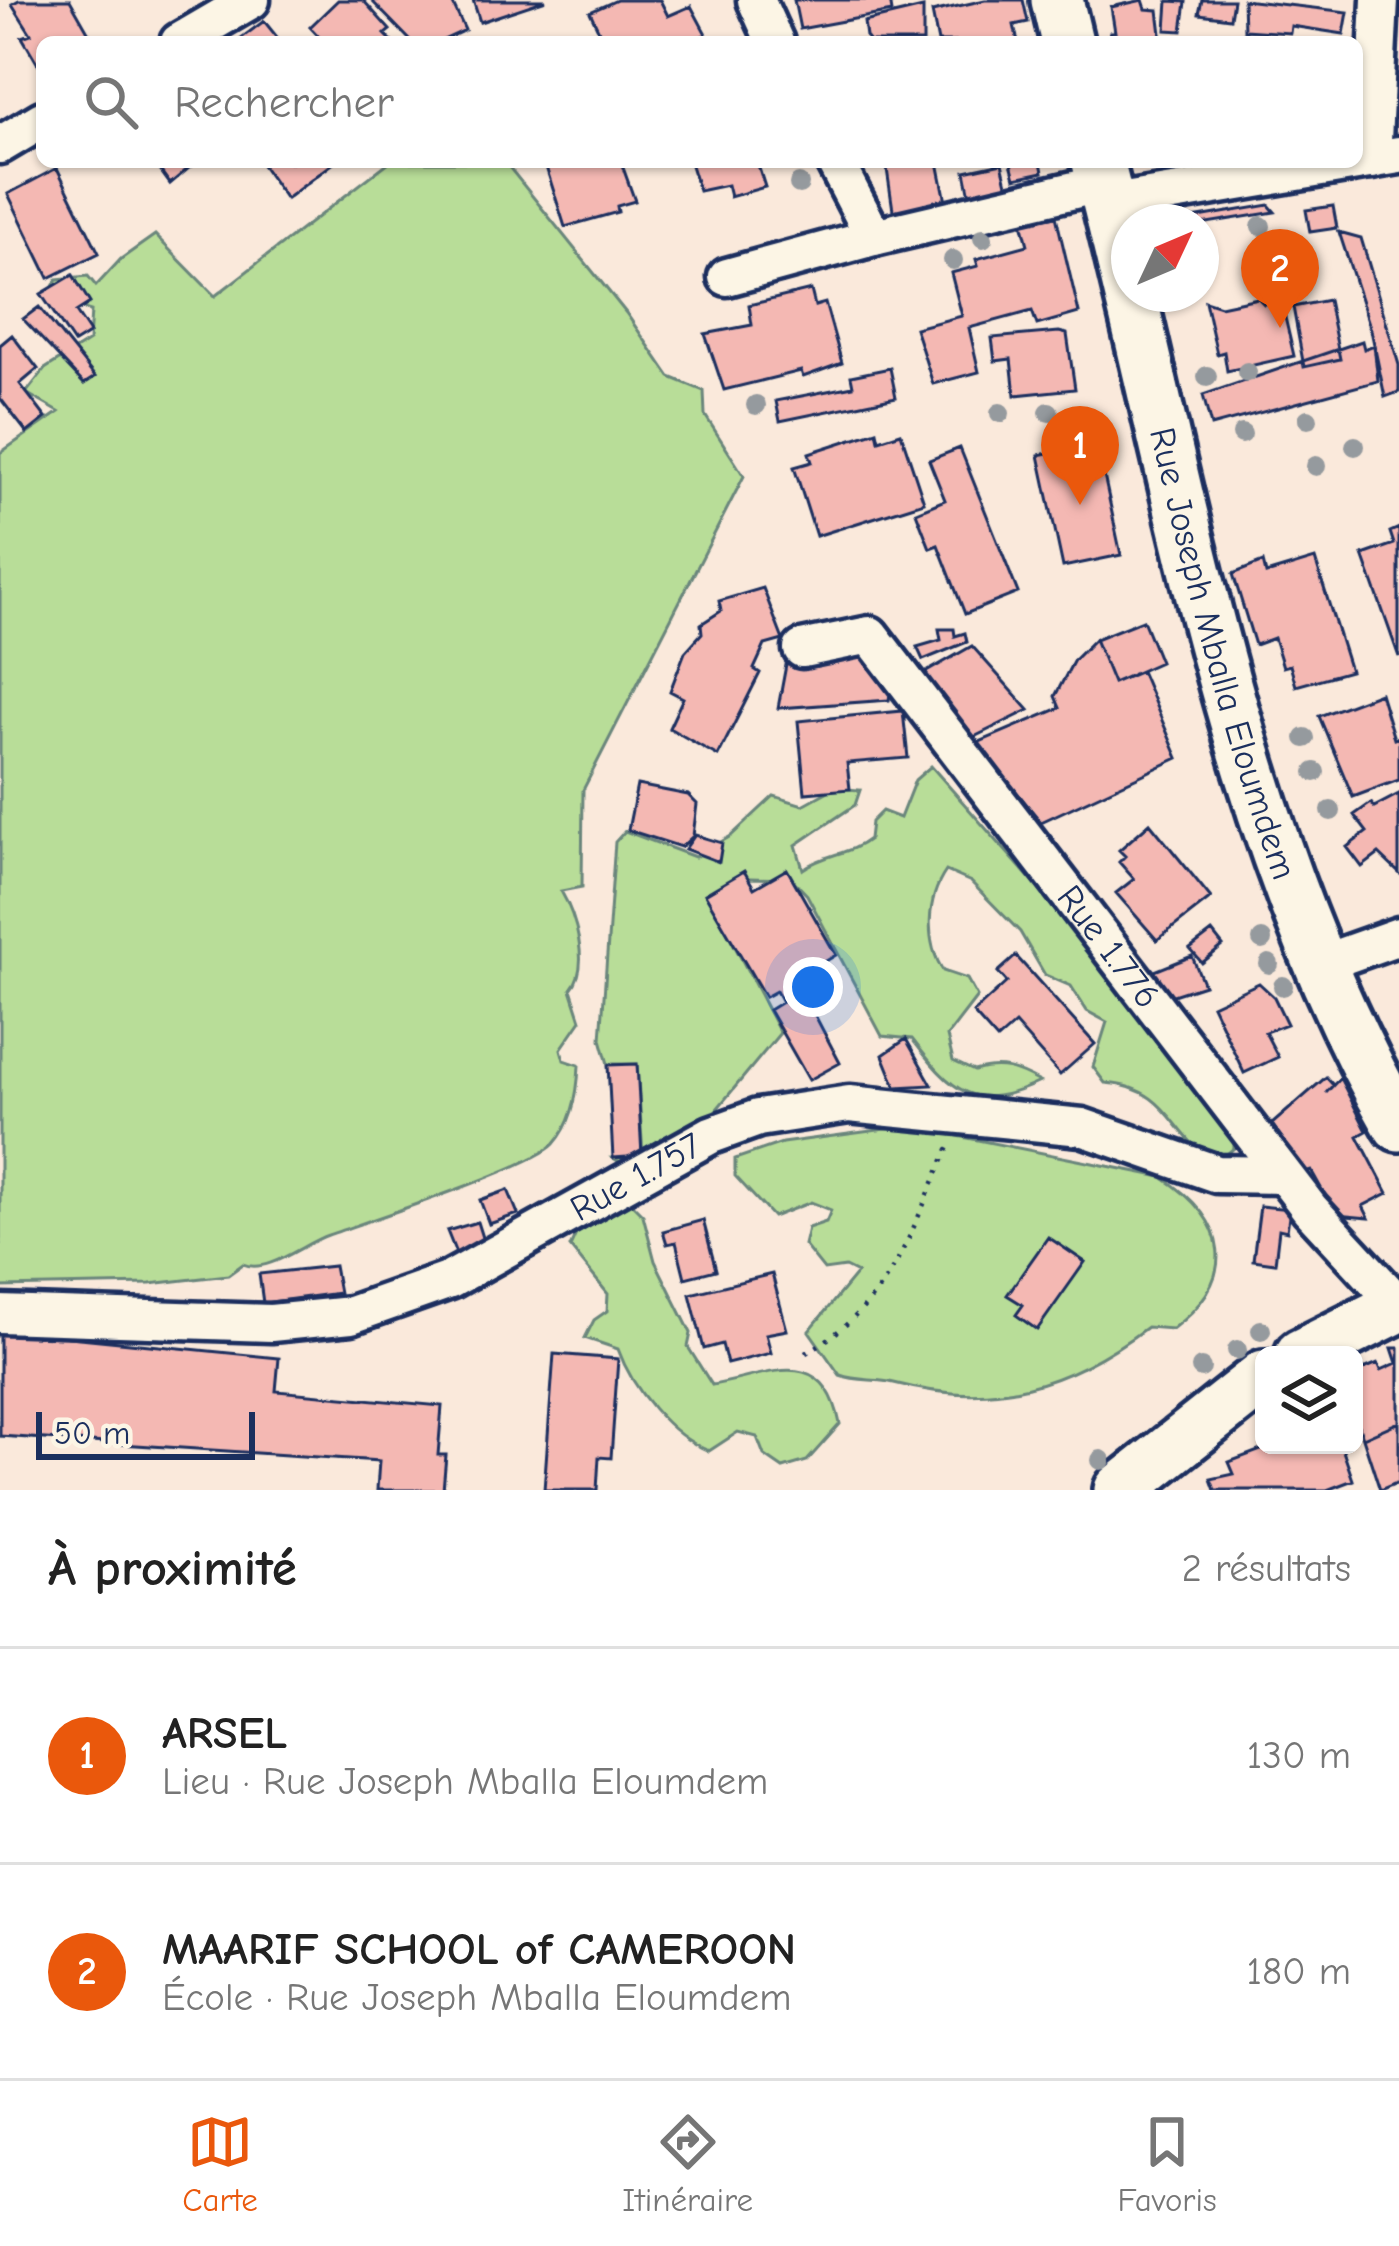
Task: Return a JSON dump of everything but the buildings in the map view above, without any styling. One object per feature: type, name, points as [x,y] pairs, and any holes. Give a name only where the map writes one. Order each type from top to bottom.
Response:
[{"type":"main road","points":[[1057,0],[1066,36]]},
{"type":"main road","name":"Rue Joseph Mballa Eloumdem","points":[[1103,183],[1217,650],[1286,873],[1399,1125]]},
{"type":"main road","points":[[1320,1346],[1397,1310]]},
{"type":"main road","points":[[1120,1490],[1255,1383]]},
{"type":"street","points":[[189,36],[250,0]]},
{"type":"street","points":[[756,0],[772,36]]},
{"type":"street","points":[[1380,0],[1386,158]]},
{"type":"street","points":[[0,145],[36,124]]},
{"type":"street","points":[[838,168],[874,237]]},
{"type":"street","points":[[728,277],[1103,183],[1273,168]]},
{"type":"street","name":"Rue 1.776","points":[[802,649],[870,635],[1283,1175],[1397,1310]]},
{"type":"street","points":[[1323,963],[1399,936]]},
{"type":"street","name":"Rue 1.757","points":[[0,1314],[271,1323],[351,1315],[450,1280],[711,1135],[758,1118],[849,1104],[1082,1127],[1216,1174],[1283,1175]]},
{"type":"path","points":[[806,1353],[850,1328],[879,1295],[965,1112]]},
{"type":"green space","points":[[381,168],[510,168],[626,313],[670,377],[704,391],[705,415],[744,476],[583,790],[582,887],[561,891],[576,926],[580,967],[571,989],[581,1020],[561,1049],[564,1060],[579,1065],[570,1117],[554,1144],[515,1166],[448,1193],[328,1235],[263,1265],[243,1264],[228,1275],[150,1284],[0,1287],[0,453],[59,412],[26,393],[45,369],[89,341],[91,311],[47,298],[57,279],[88,276],[96,286],[121,259],[155,235],[215,296]]},
{"type":"green space","points":[[931,766],[1061,914],[1234,1132],[1234,1148],[1221,1159],[1205,1153],[1147,1096],[1105,1083],[1093,1067],[1107,1022],[1087,1011],[1071,986],[1045,975],[1020,932],[971,882],[946,871],[932,908],[933,947],[943,971],[967,979],[977,997],[947,1036],[953,1061],[974,1071],[1008,1069],[1040,1082],[997,1096],[966,1092],[939,1072],[912,1039],[882,1036],[807,895],[792,879],[750,878],[722,885],[718,914],[780,1033],[702,1127],[628,1167],[613,1158],[643,1156],[637,1064],[608,1064],[601,1039],[615,842],[625,831],[695,857],[731,836],[774,796],[803,805],[834,788],[860,790],[855,805],[796,845],[803,869],[869,839],[871,822],[882,811],[900,818],[915,780]]},
{"type":"green space","points":[[908,1126],[1162,1177],[1201,1212],[1213,1231],[1218,1250],[1209,1290],[1172,1329],[1147,1327],[1088,1365],[1028,1387],[964,1394],[840,1375],[809,1331],[857,1273],[845,1267],[824,1270],[804,1245],[808,1228],[826,1222],[831,1210],[811,1202],[773,1217],[735,1176],[735,1159],[782,1143]]},
{"type":"green space","points":[[630,1202],[643,1215],[655,1261],[691,1333],[688,1347],[712,1385],[791,1370],[821,1382],[832,1398],[840,1424],[807,1461],[783,1468],[764,1455],[757,1437],[738,1432],[709,1451],[694,1444],[654,1409],[618,1349],[585,1338],[594,1320],[607,1311],[608,1294],[570,1247],[576,1234]]},
{"type":"place","name":"MAARIF SCHOOL of CAMEROON","points":[[1280,328]]},
{"type":"place","name":"ARSEL","points":[[1080,505]]}]
